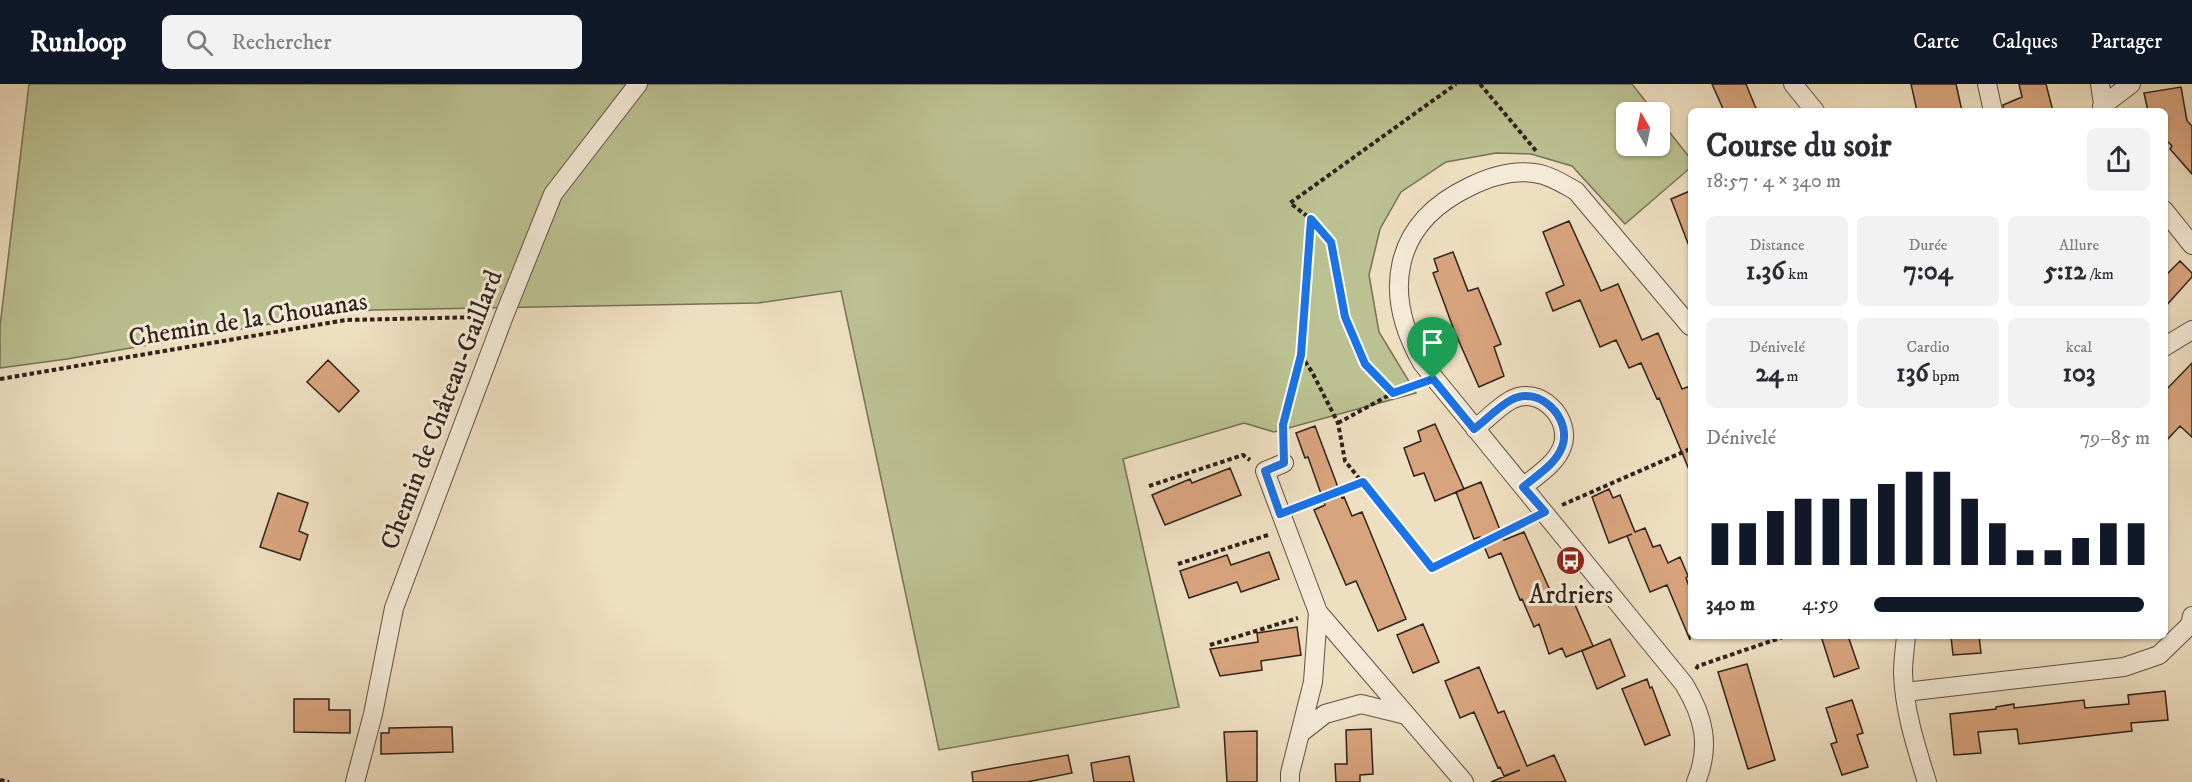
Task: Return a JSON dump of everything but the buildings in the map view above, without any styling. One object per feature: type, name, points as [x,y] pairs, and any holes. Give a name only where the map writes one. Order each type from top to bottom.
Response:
[{"type":"street","name":"Chemin de Château-Gaillard","points":[[355,782],[373,714],[394,608],[504,316],[553,194],[638,84]]},
{"type":"street","points":[[1793,84],[1813,108]]},
{"type":"street","points":[[1987,84],[1992,108]]},
{"type":"street","points":[[2100,84],[2103,108]]},
{"type":"street","points":[[2104,108],[2131,84]]},
{"type":"street","points":[[1688,324],[1576,191],[1550,177],[1536,173],[1508,173],[1481,181],[1446,199],[1420,224],[1404,256],[1399,274],[1401,318],[1410,342],[1433,379],[1545,512],[1684,684],[1696,704],[1704,732],[1702,766],[1696,782]]},
{"type":"street","points":[[2168,215],[2192,245]]},
{"type":"street","points":[[2168,345],[2192,330]]},
{"type":"street","points":[[1474,429],[1512,399],[1529,395],[1544,400],[1552,407],[1564,435],[1562,447],[1555,459],[1523,487]]},
{"type":"street","points":[[1284,463],[1265,471],[1318,612],[1464,782]]},
{"type":"street","points":[[1290,782],[1290,773],[1313,682],[1318,612]]},
{"type":"street","points":[[1905,692],[2124,667],[2159,655],[2190,625],[2192,616]]},
{"type":"street","points":[[1906,639],[1903,674],[1905,692],[1914,739],[1927,782]]},
{"type":"street","points":[[1302,732],[1325,714],[1361,704],[1406,715]]},
{"type":"path","points":[[1393,393],[1365,364],[1345,317],[1331,242],[1311,219],[1290,203],[1456,84]]},
{"type":"path","points":[[1480,84],[1539,155]]},
{"type":"path","points":[[1284,463],[1283,425],[1301,355],[1311,219]]},
{"type":"path","name":"Chemin de la Chouanas","points":[[0,379],[346,320],[504,316]]},
{"type":"path","points":[[1301,355],[1338,423],[1345,460],[1432,568],[1545,512],[1688,450]]},
{"type":"path","points":[[1338,423],[1393,393],[1433,379]]},
{"type":"path","points":[[1149,486],[1243,455],[1265,471]]},
{"type":"path","points":[[1178,564],[1283,522],[1363,482]]},
{"type":"path","points":[[1210,645],[1318,612]]},
{"type":"path","points":[[1684,684],[1698,666],[1777,639]]},
{"type":"path","points":[[0,780],[9,782]]},
{"type":"green space","points":[[29,84],[1632,84],[1646,102],[1616,102],[1616,156],[1670,156],[1670,133],[1688,155],[1688,170],[1625,224],[1572,166],[1531,154],[1496,153],[1446,162],[1401,192],[1380,229],[1369,275],[1379,332],[1416,393],[1274,432],[1244,423],[1123,459],[1179,707],[939,750],[841,291],[758,303],[373,310],[305,318],[67,359],[0,368],[0,326]]},
{"type":"place","name":"Ardriers","points":[[1571,561]]},
{"type":"route","points":[[1311,219],[1331,242],[1345,317],[1365,364],[1393,393],[1433,379],[1474,429],[1512,399],[1529,395],[1544,400],[1552,407],[1560,420],[1564,435],[1562,447],[1555,459],[1523,487],[1545,512],[1432,568],[1363,482],[1280,514],[1265,471],[1284,463],[1283,425],[1301,355],[1311,219]]}]
